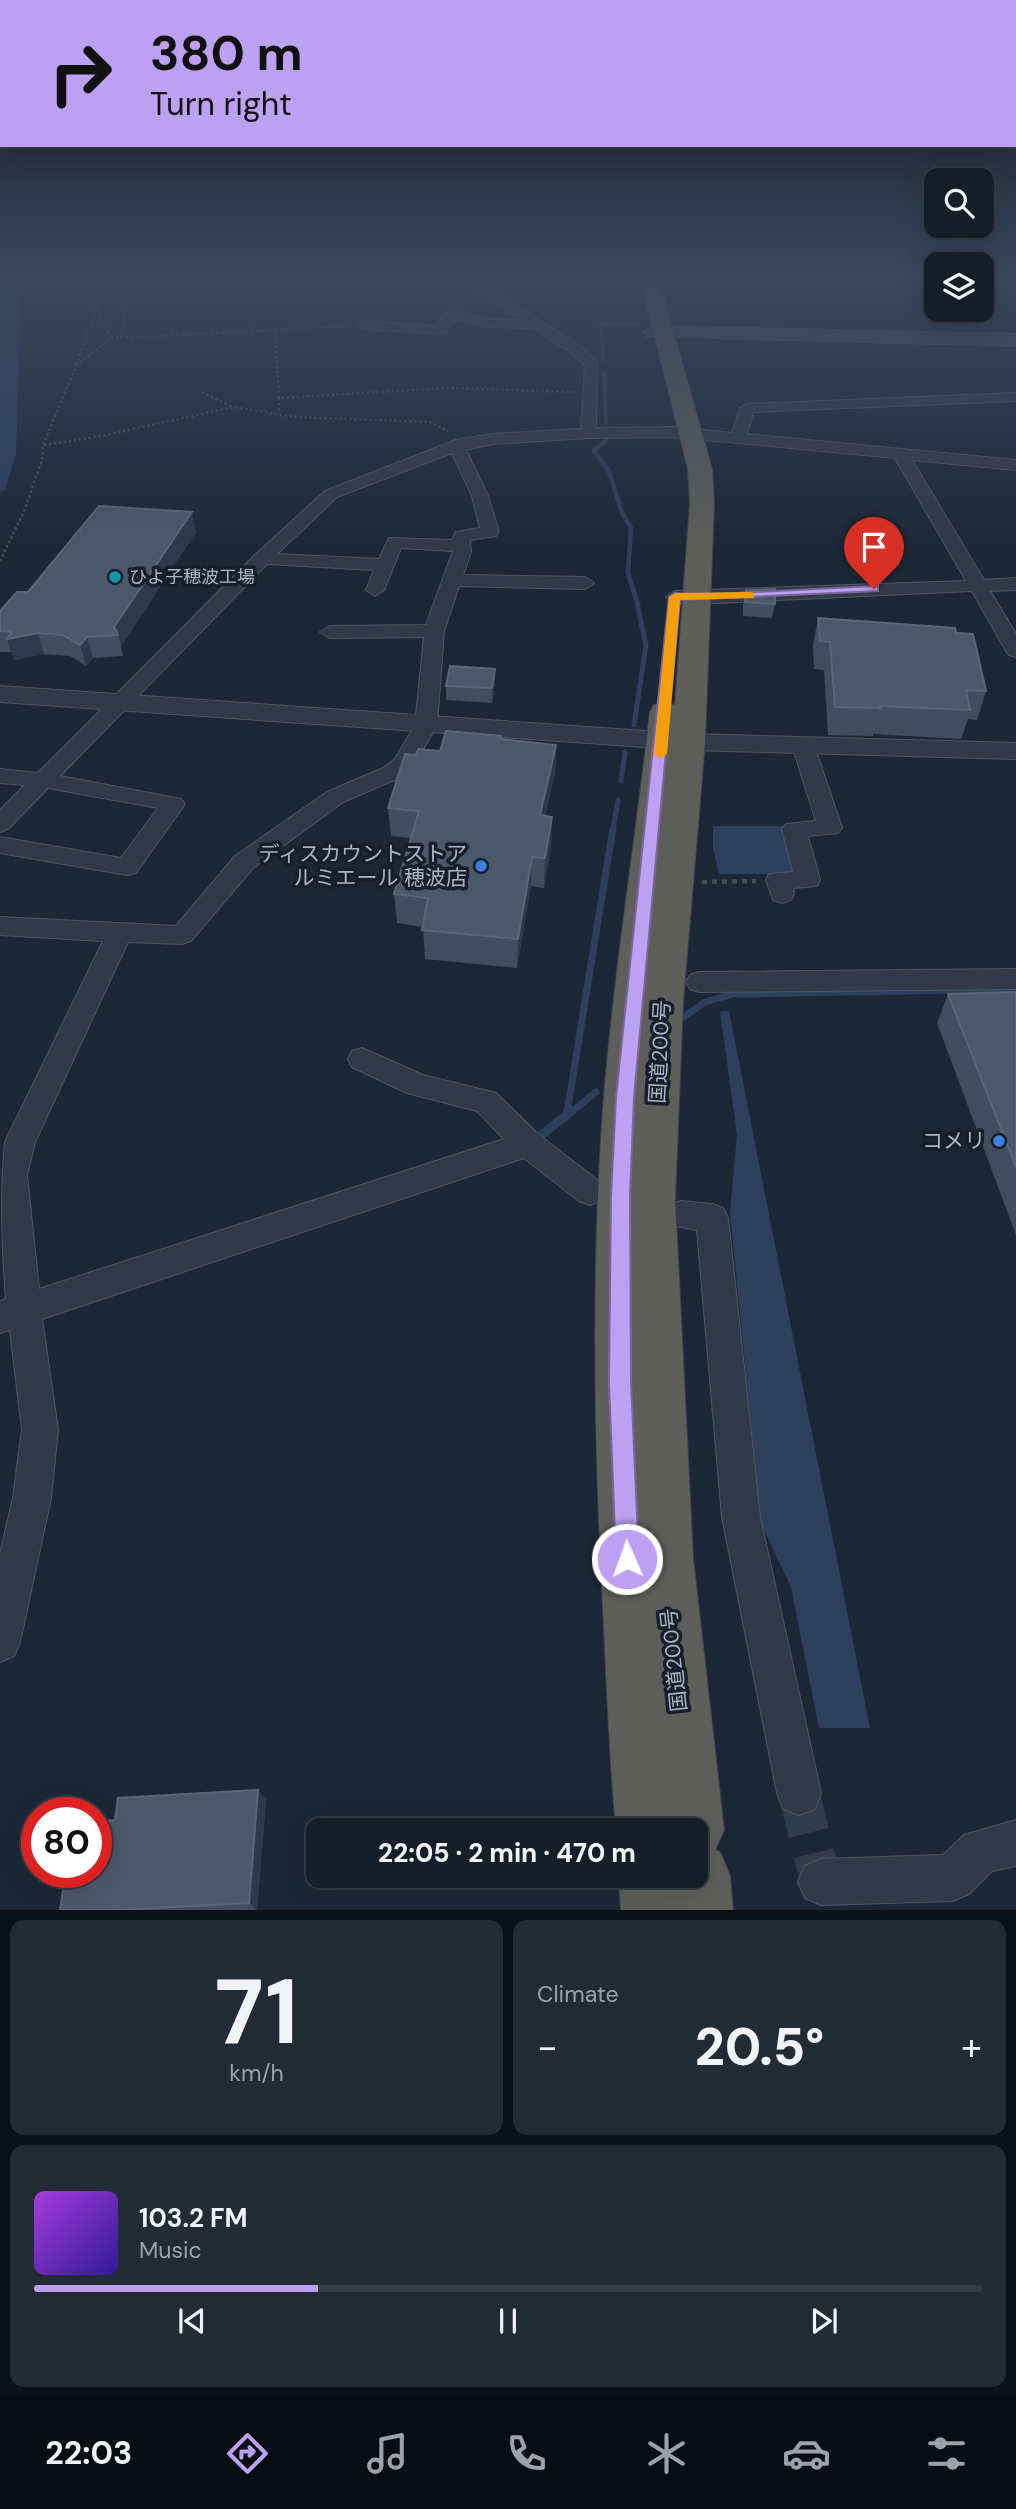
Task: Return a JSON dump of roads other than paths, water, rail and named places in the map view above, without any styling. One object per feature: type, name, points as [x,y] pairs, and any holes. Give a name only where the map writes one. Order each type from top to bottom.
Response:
[{"type":"highway","name":"国道200号","points":[[668,370],[683,433],[685,597],[675,741],[652,1199],[664,1559],[690,1818]]},
{"type":"highway","name":"国道200号","points":[[648,1818],[627,1545],[620,1383],[621,1209],[625,1097],[635,981],[675,741]]},
{"type":"highway","points":[[654,1888],[655,1910]]},
{"type":"highway","points":[[697,1888],[699,1910]]},
{"type":"street","points":[[587,433],[592,370]]},
{"type":"street","points":[[738,438],[747,408],[1016,397]]},
{"type":"street","points":[[0,824],[262,558],[331,494],[372,475],[463,444],[587,433],[683,433],[1016,465]]},
{"type":"street","points":[[0,926],[182,935],[194,925],[219,890],[244,863],[335,797],[391,773],[404,763],[426,725],[434,631],[463,552],[460,546],[461,536],[490,533],[463,444]]},
{"type":"street","points":[[902,456],[1016,651]]},
{"type":"street","points":[[375,590],[395,542],[460,546]]},
{"type":"street","points":[[262,558],[386,565]]},
{"type":"street","points":[[451,580],[585,583]]},
{"type":"street","points":[[685,597],[1016,584]]},
{"type":"street","points":[[330,632],[434,631]]},
{"type":"street","points":[[2,696],[120,701],[675,741],[1016,751]]},
{"type":"street","points":[[780,887],[808,880],[794,829],[830,828],[803,745]]},
{"type":"street","points":[[0,776],[43,780],[173,804],[127,867],[0,845]]},
{"type":"street","points":[[0,1642],[32,1498],[40,1430],[12,1313],[12,1175],[20,1142],[120,933]]},
{"type":"street","points":[[699,982],[1016,979]]},
{"type":"street","points":[[362,1059],[417,1086],[486,1101],[528,1144],[590,1192]]},
{"type":"street","points":[[12,1313],[528,1144]]},
{"type":"street","points":[[681,1215],[712,1218],[741,1517],[799,1793]]},
{"type":"street","points":[[821,1882],[953,1878],[980,1851],[1016,1843]]},
{"type":"water","points":[[0,370],[19,370],[16,454],[5,490],[0,492]]},
{"type":"water","points":[[713,826],[787,826],[801,874],[719,874],[713,848]]},
{"type":"water","points":[[729,1011],[870,1728],[819,1728],[791,1587],[761,1524],[730,1213],[737,1134],[720,1012]]},
{"type":"waterway","points":[[604,372],[606,423]]},
{"type":"waterway","points":[[607,439],[594,451],[609,471],[622,513],[631,528],[628,573],[638,605]]},
{"type":"waterway","points":[[634,725],[646,645],[637,603]]},
{"type":"waterway","points":[[621,781],[625,752]]},
{"type":"waterway","points":[[613,830],[618,800]]},
{"type":"waterway","points":[[567,1113],[613,828]]},
{"type":"waterway","points":[[681,1019],[705,1002],[733,994],[1016,989]]},
{"type":"waterway","points":[[570,1113],[596,1092]]},
{"type":"waterway","points":[[567,1115],[568,1111]]},
{"type":"waterway","points":[[567,1115],[572,1111]]},
{"type":"waterway","points":[[535,1140],[567,1115]]},
{"type":"tunnel","points":[[799,1793],[821,1882]]},
{"type":"place","name":"ひよ子穂波工場","points":[[115,577]]},
{"type":"place","name":"ディスカウントストア ルミエール 穂波店","points":[[481,866]]},
{"type":"place","name":"コメリ","points":[[999,1141]]}]
